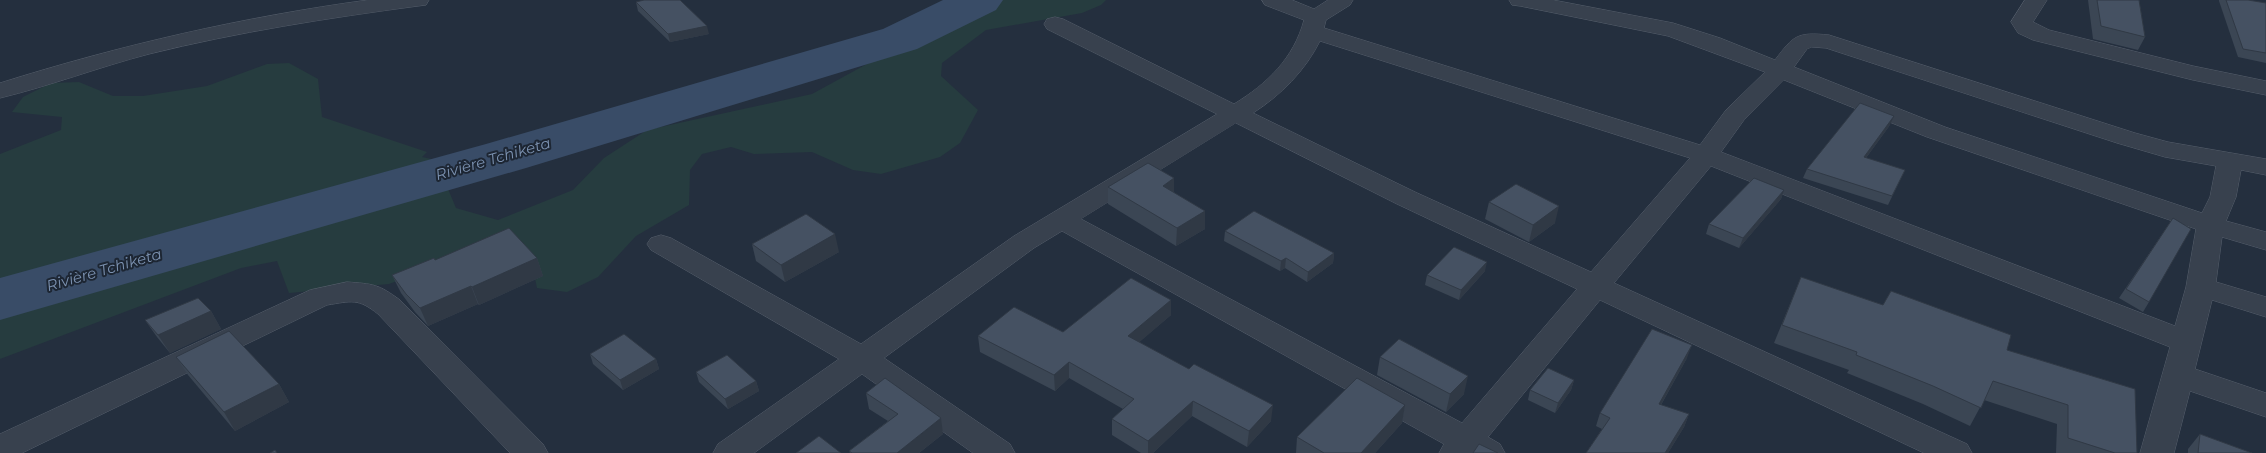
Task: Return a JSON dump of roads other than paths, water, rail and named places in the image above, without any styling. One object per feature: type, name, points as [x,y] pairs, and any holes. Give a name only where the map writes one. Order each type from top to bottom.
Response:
[{"type":"street","points":[[3,89],[142,49],[362,4],[418,0]]},
{"type":"street","points":[[1273,0],[1315,24],[1706,154],[1916,238],[2186,342]]},
{"type":"street","points":[[730,453],[1024,242],[1216,124],[1236,114],[1295,65],[1315,24],[1342,0]]},
{"type":"street","points":[[1520,0],[1673,30],[1712,43],[1936,132],[2210,225],[2266,242]]},
{"type":"street","points":[[2036,0],[2022,22],[2026,28],[2042,35],[2193,73],[2266,88]]},
{"type":"street","points":[[1055,24],[1406,198],[1594,287],[1955,453]]},
{"type":"street","points":[[1061,219],[1470,449],[1594,287],[1706,154],[1735,115],[1779,71],[1799,44],[1810,40],[1829,42],[2126,138],[2166,149],[2266,167]]},
{"type":"street","points":[[2157,453],[2201,287],[2210,225],[2223,197],[2230,160]]},
{"type":"street","points":[[661,244],[862,358],[998,453]]},
{"type":"street","points":[[2201,287],[2266,307]]},
{"type":"street","points":[[6,444],[320,298],[347,292],[370,293],[388,307],[531,453]]},
{"type":"street","points":[[2178,375],[2266,405]]},
{"type":"waterway","name":"Rivière Tchiketa","points":[[0,299],[506,156],[900,39],[980,0]]}]
